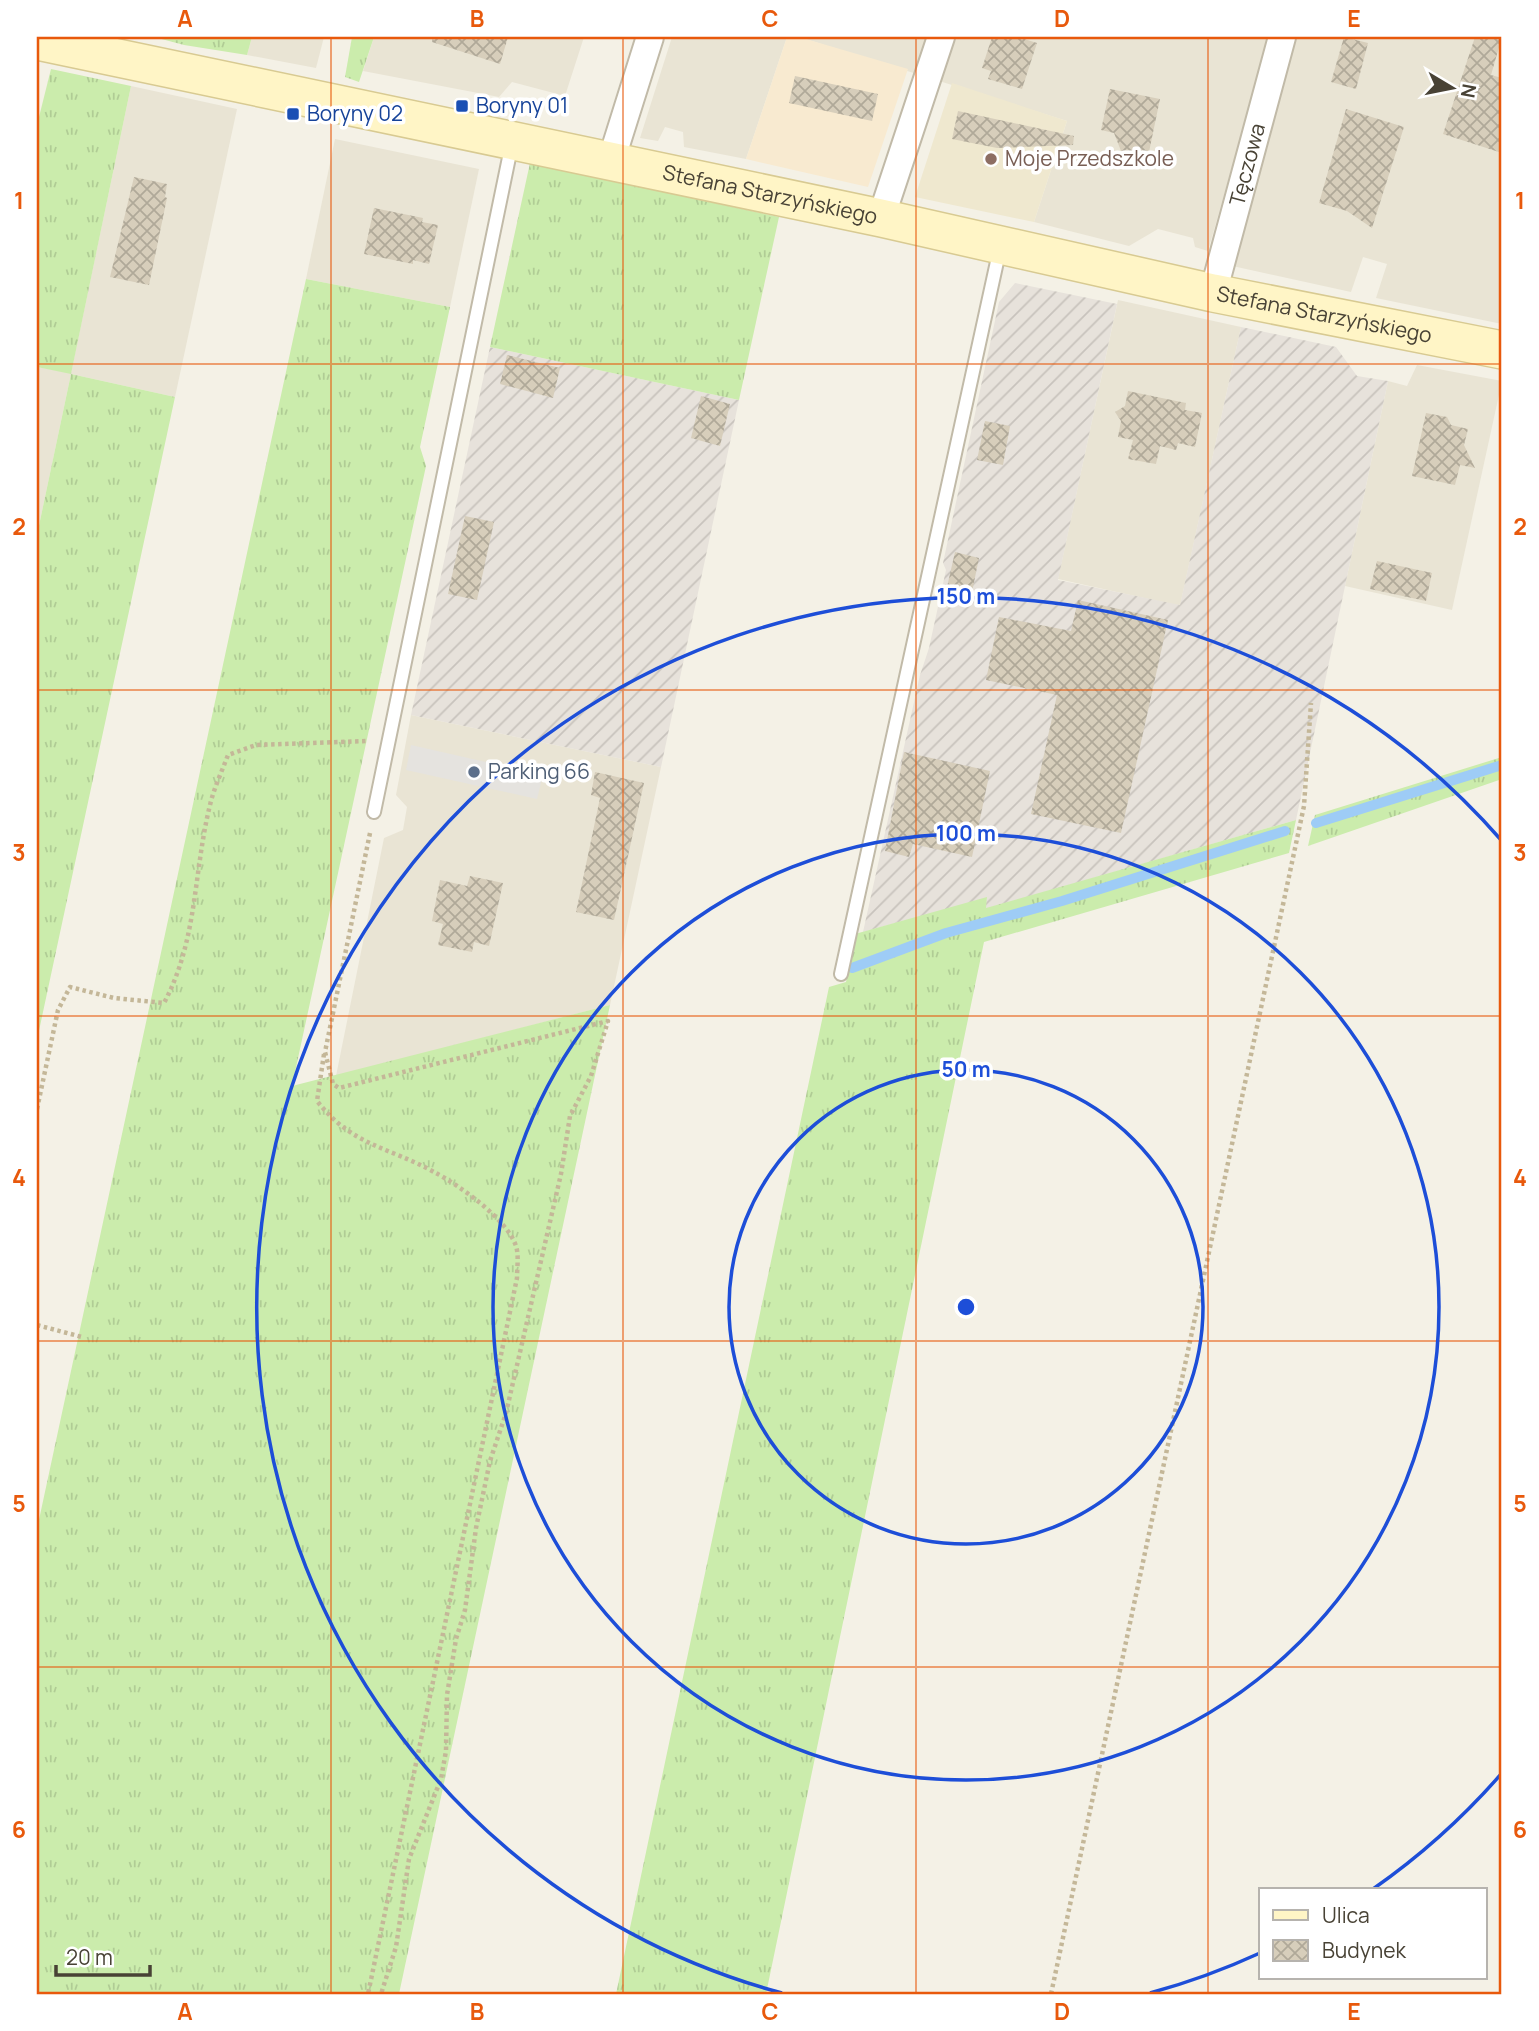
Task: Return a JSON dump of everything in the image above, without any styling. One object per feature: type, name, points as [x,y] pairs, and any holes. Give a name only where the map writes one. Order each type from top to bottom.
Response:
[{"type":"street","points":[[611,161],[650,37]]},
{"type":"street","points":[[881,218],[941,37]]},
{"type":"street","name":"Tęczowa","points":[[1213,293],[1282,37]]},
{"type":"street","name":"Stefana Starzyńskiego","points":[[37,43],[881,218],[1213,293],[1502,350]]},
{"type":"lane","points":[[374,812],[512,140]]},
{"type":"lane","points":[[841,974],[1000,247]]},
{"type":"path","points":[[1051,1994],[1304,806],[1311,703]]},
{"type":"path","points":[[37,1109],[58,1010],[70,987],[114,998],[164,1003],[175,983],[191,935],[210,804],[228,755],[256,746],[296,742],[336,744],[389,738]]},
{"type":"path","points":[[368,1994],[517,1278],[517,1247],[502,1222],[434,1172],[378,1149],[331,1119],[317,1101],[374,812]]},
{"type":"path","points":[[325,1052],[333,1084],[339,1088],[608,1021],[590,1076],[570,1116],[561,1174],[506,1413],[490,1461],[476,1528],[465,1610],[456,1639],[447,1695],[446,1751],[441,1779],[409,1859],[396,1947],[381,1994]]},
{"type":"path","points":[[37,1325],[82,1337]]},
{"type":"shaded area","points":[[252,37],[324,37],[316,68],[247,55]]},
{"type":"shaded area","points":[[374,37],[584,37],[565,96],[512,82],[499,97],[363,71]]},
{"type":"shaded area","points":[[672,37],[787,37],[746,159],[684,147],[683,132],[665,127],[658,141],[640,138]]},
{"type":"shaded area","points":[[787,37],[799,37],[908,69],[868,187],[746,159]]},
{"type":"shaded area","points":[[799,37],[1269,37],[1208,251],[1195,247],[1193,238],[1158,229],[1129,246],[1034,222],[1067,121]]},
{"type":"shaded area","points":[[1293,37],[1502,37],[1502,324],[1376,298],[1387,264],[1363,257],[1351,292],[1228,265]]},
{"type":"shaded area","name":"Moje Przedszkole","points":[[952,83],[1067,121],[1034,222],[915,197]]},
{"type":"shaded area","points":[[131,86],[237,109],[175,397],[71,374],[37,535],[37,367],[71,373]]},
{"type":"shaded area","points":[[335,139],[479,169],[450,307],[306,279]]},
{"type":"shaded area","points":[[1015,283],[1117,304],[1058,580],[1180,605],[1241,327],[1336,347],[1357,376],[1388,381],[1296,820],[985,909],[987,898],[863,932],[946,570],[943,563],[999,302]]},
{"type":"shaded area","points":[[1118,300],[1241,327],[1180,606],[1058,579]]},
{"type":"shaded area","points":[[490,347],[739,400],[661,767],[411,715]]},
{"type":"shaded area","points":[[1417,365],[1502,381],[1452,610],[1345,586],[1388,381],[1407,386]]},
{"type":"shaded area","points":[[411,715],[661,767],[610,1005],[336,1076],[384,838],[403,830],[407,807],[396,795]]},
{"type":"shaded area","name":"Parking 66","points":[[411,745],[543,775],[537,799],[406,770]]},
{"type":"green space","points":[[154,37],[252,37],[247,55],[184,45]]},
{"type":"green space","points":[[352,37],[374,37],[359,82],[345,77]]},
{"type":"green space","points":[[51,69],[131,86],[71,374],[37,367],[37,125]]},
{"type":"green space","points":[[530,163],[779,217],[739,400],[490,347]]},
{"type":"green space","points":[[306,279],[450,307],[420,447],[426,466],[292,1086],[610,1005],[399,1994],[37,1994],[37,1529]]},
{"type":"green space","points":[[71,374],[175,397],[37,1040],[37,535]]},
{"type":"green space","points":[[1502,757],[1502,779],[1308,846],[1315,815]]},
{"type":"green space","points":[[1296,820],[1289,853],[984,942],[766,1994],[616,1994],[829,987],[846,982],[855,934],[987,897],[986,908]]},
{"type":"building","points":[[433,37],[508,37],[500,64],[432,42]]},
{"type":"building","points":[[992,37],[1018,37],[1037,43],[1022,89],[988,79],[991,71],[982,68]]},
{"type":"building","points":[[1344,37],[1368,43],[1356,89],[1331,82]]},
{"type":"building","points":[[1475,37],[1502,37],[1491,75],[1502,78],[1502,153],[1443,134]]},
{"type":"building","points":[[795,76],[878,94],[872,121],[789,103]]},
{"type":"building","points":[[1110,89],[1160,99],[1149,152],[1121,151],[1114,133],[1101,130]]},
{"type":"building","points":[[1346,109],[1404,127],[1372,228],[1347,211],[1319,203]]},
{"type":"building","points":[[958,111],[1074,136],[1073,145],[997,148],[952,139]]},
{"type":"building","points":[[134,177],[167,184],[167,198],[149,285],[110,277]]},
{"type":"building","points":[[374,208],[423,218],[422,222],[438,225],[429,264],[413,260],[413,264],[364,254]]},
{"type":"building","points":[[507,355],[560,368],[553,398],[500,384]]},
{"type":"building","points":[[1128,391],[1186,403],[1185,410],[1202,413],[1195,447],[1178,443],[1176,450],[1160,446],[1156,464],[1128,459],[1133,440],[1118,437],[1121,421],[1115,412],[1125,406]]},
{"type":"building","points":[[701,396],[730,404],[720,446],[691,438]]},
{"type":"building","points":[[1426,413],[1447,417],[1451,425],[1468,429],[1464,445],[1475,468],[1460,465],[1455,485],[1412,476]]},
{"type":"building","points":[[985,421],[1010,426],[1003,465],[977,460]]},
{"type":"building","points":[[465,516],[494,522],[477,600],[448,594]]},
{"type":"building","points":[[955,552],[979,558],[972,592],[947,587]]},
{"type":"building","points":[[1377,561],[1432,573],[1426,601],[1370,589]]},
{"type":"building","points":[[1078,600],[1168,620],[1121,833],[1031,814],[1057,695],[986,680],[999,617],[1071,631]]},
{"type":"building","points":[[904,752],[990,771],[972,857],[913,844],[909,857],[885,851]]},
{"type":"building","points":[[595,772],[644,783],[614,920],[576,912],[600,798],[591,795]]},
{"type":"building","points":[[470,876],[503,883],[489,946],[474,942],[472,952],[438,945],[443,924],[432,921],[440,880],[467,886]]},
{"type":"waterway","points":[[1316,823],[1502,765]]},
{"type":"waterway","points":[[852,968],[946,933],[1062,901],[1285,831]]},
{"type":"place","name":"Boryny 01","points":[[462,106]]},
{"type":"place","name":"Boryny 02","points":[[293,114]]},
{"type":"place","name":"Moje Przedszkole","points":[[991,159]]},
{"type":"place","name":"Parking 66","points":[[474,772]]}]
